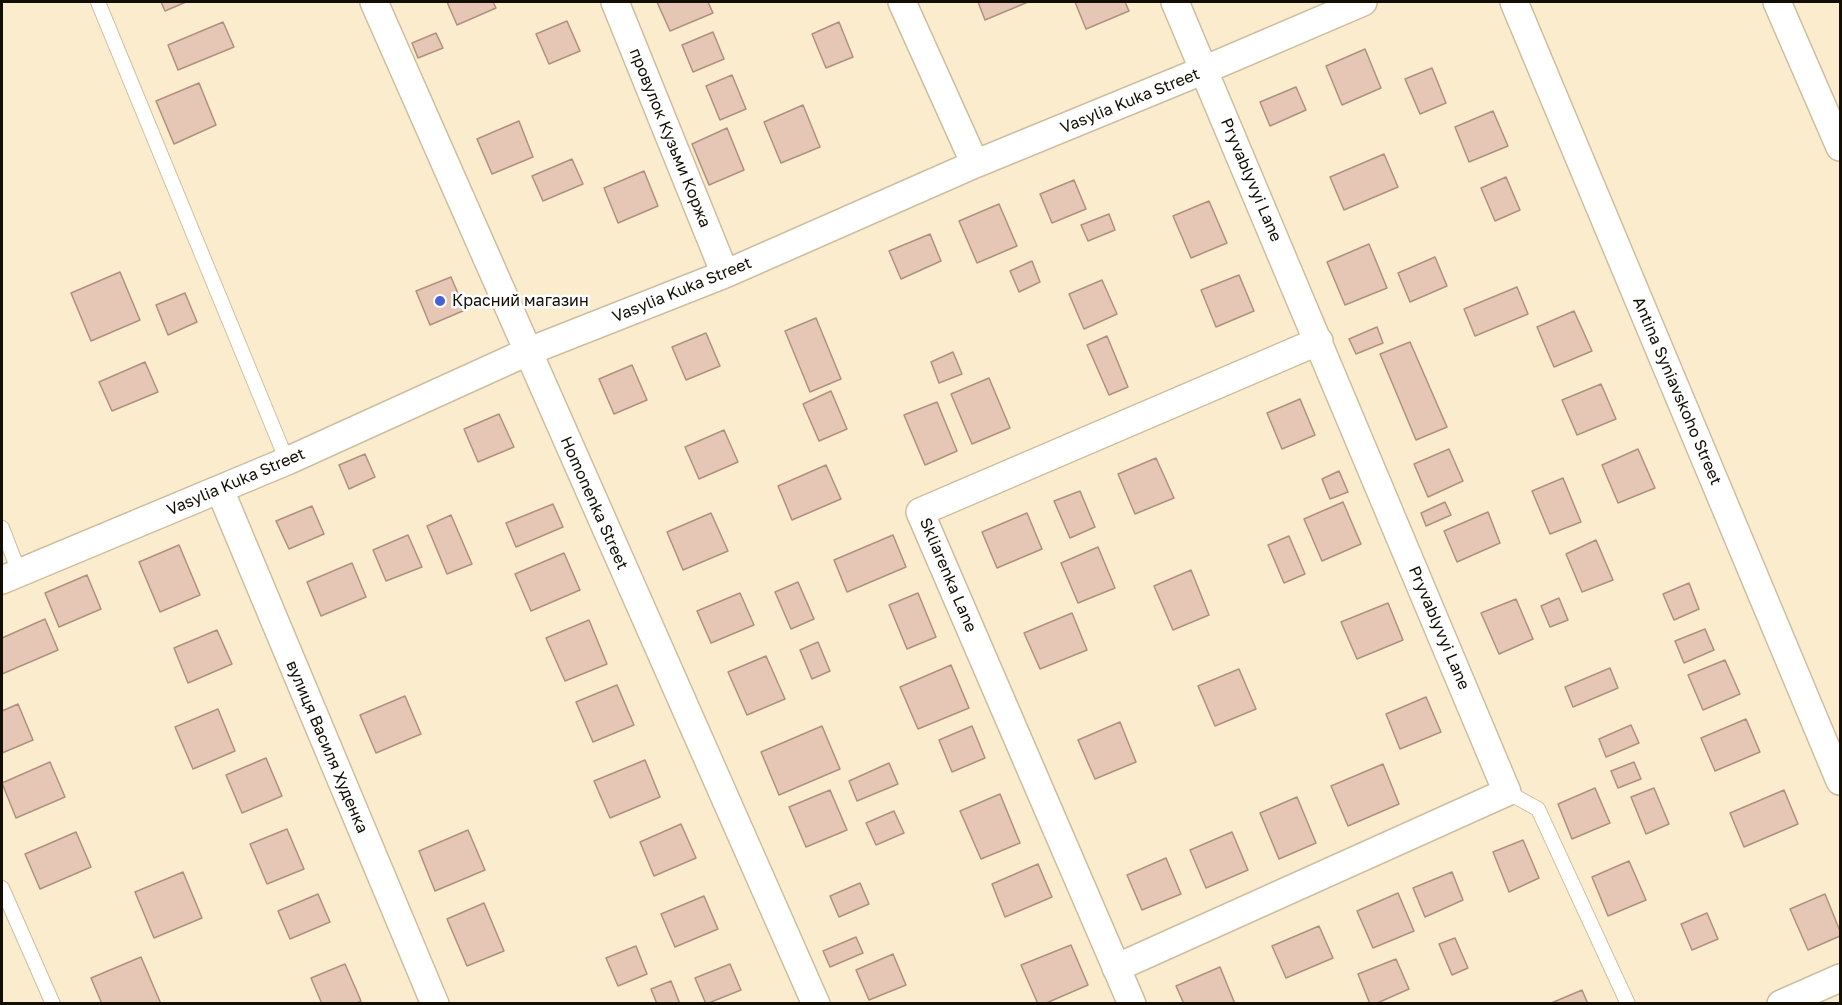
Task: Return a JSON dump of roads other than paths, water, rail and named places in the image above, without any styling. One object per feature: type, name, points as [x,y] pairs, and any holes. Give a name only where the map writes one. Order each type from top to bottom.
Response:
[{"type":"street","name":"Homonenka Street","points":[[374,2],[816,1004]]},
{"type":"street","name":"провулок Кузьми Коржа","points":[[615,2],[725,274]]},
{"type":"street","points":[[902,2],[975,164]]},
{"type":"street","name":"Pryvablyvyi Lane","points":[[1175,2],[1507,792]]},
{"type":"street","name":"Vasylia Kuka Street","points":[[10,576],[287,461],[527,352],[725,274],[975,164],[1363,2]]},
{"type":"street","name":"Antina Syniavskoho Street","points":[[1514,2],[1840,781]]},
{"type":"street","points":[[1777,2],[1840,147]]},
{"type":"street","name":"Skliarenka Lane","points":[[1132,1004],[920,512],[1319,341]]},
{"type":"street","name":"вулиця Василя Худенка","points":[[220,490],[435,1004]]},
{"type":"street","points":[[1116,968],[1507,792]]},
{"type":"street","points":[[1782,1004],[1840,978]]},
{"type":"lane","points":[[98,2],[287,461]]},
{"type":"lane","points":[[2,528],[10,576]]},
{"type":"lane","points":[[1507,792],[1538,809],[1628,1004]]},
{"type":"lane","points":[[2,888],[53,1004]]},
{"type":"place","name":"Красний магазин","points":[[440,301]]}]
